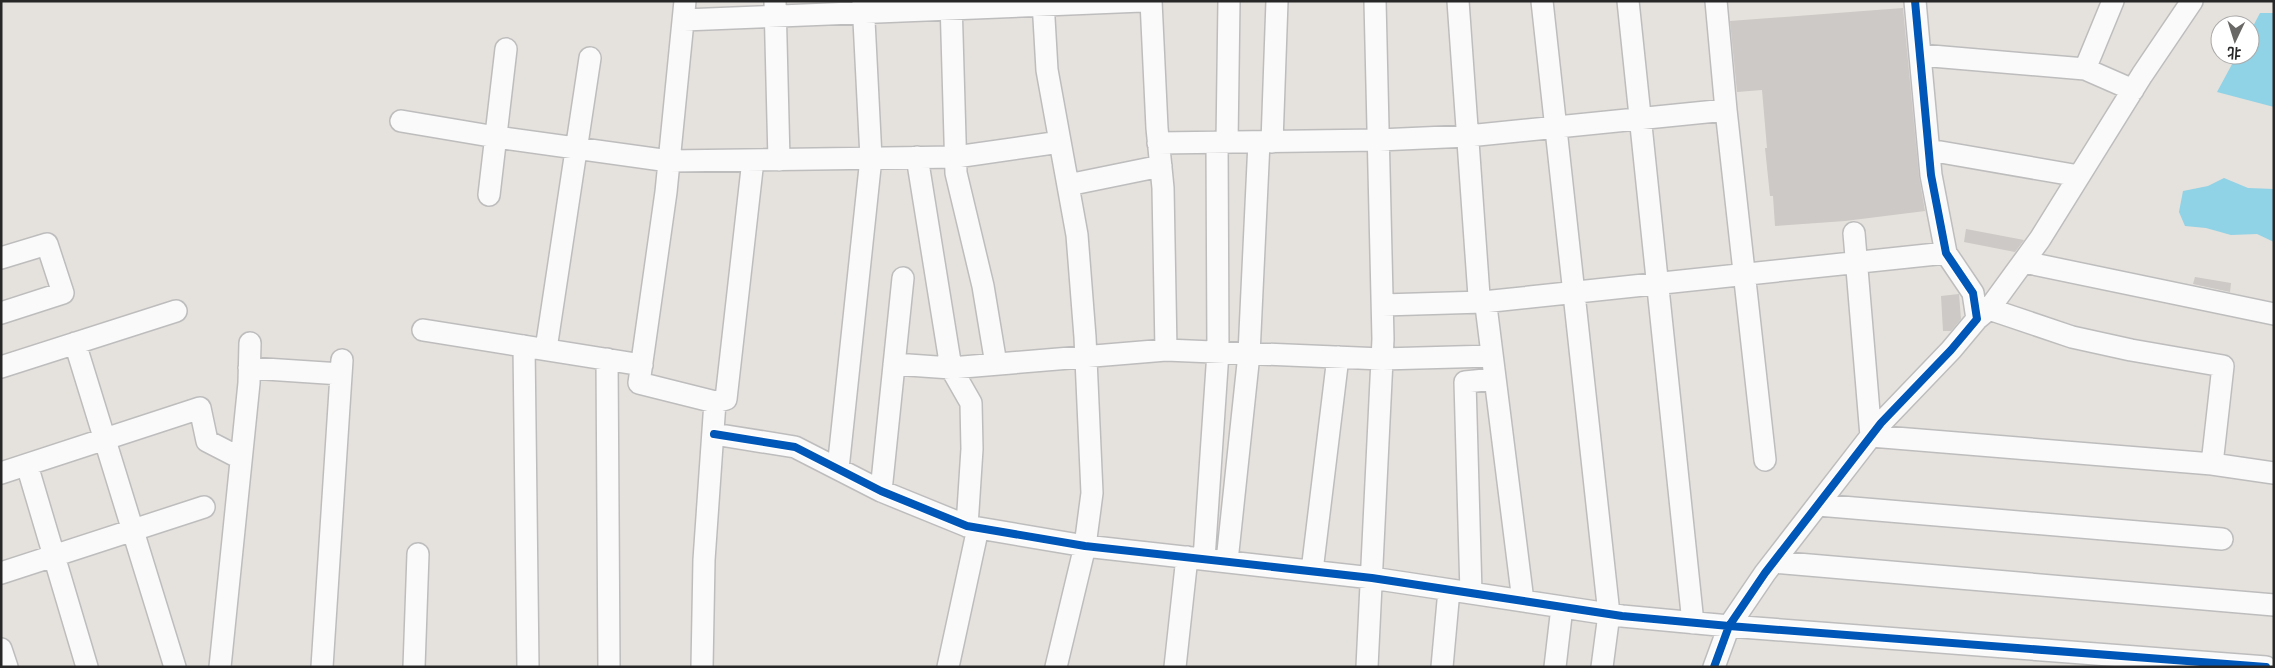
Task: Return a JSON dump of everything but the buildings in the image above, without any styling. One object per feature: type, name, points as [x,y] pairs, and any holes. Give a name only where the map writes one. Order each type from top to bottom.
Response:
[{"type":"street","points":[[753,160],[726,399],[715,402],[639,383],[669,161],[684,11],[1140,1]]},
{"type":"street","points":[[1151,1],[1158,143],[1163,188],[1166,350]]},
{"type":"street","points":[[1175,667],[1196,558],[1218,352],[1222,142],[1229,1]]},
{"type":"street","points":[[1227,562],[1249,354],[1277,1]]},
{"type":"street","points":[[1367,667],[1383,305],[1375,1]]},
{"type":"street","points":[[1458,1],[1479,296],[1486,306],[1523,601]]},
{"type":"street","points":[[1542,1],[1609,614],[1602,667]]},
{"type":"street","points":[[1628,1],[1693,623]]},
{"type":"street","points":[[1716,1],[1726,110],[1765,460]]},
{"type":"street","points":[[1915,1],[1932,175],[1946,253],[1983,314],[2131,350],[2223,366],[2212,464]]},
{"type":"street","points":[[2085,69],[2113,1]]},
{"type":"street","points":[[1714,667],[1729,626],[1774,562],[1881,423],[1983,314],[2024,262],[2192,1]]},
{"type":"street","points":[[1043,3],[1047,70],[1077,235],[1086,356],[1092,493],[1085,546],[1056,667]]},
{"type":"street","points":[[951,5],[956,173],[983,286],[996,364]]},
{"type":"street","points":[[838,469],[870,158],[863,7]]},
{"type":"street","points":[[775,9],[779,160]]},
{"type":"street","points":[[489,195],[506,49]]},
{"type":"street","points":[[1920,55],[2085,69],[2133,90]]},
{"type":"street","points":[[546,349],[590,58]]},
{"type":"street","points":[[1158,143],[1379,140],[1468,136],[1726,110]]},
{"type":"street","points":[[401,121],[496,137],[669,161],[956,157],[1060,142]]},
{"type":"street","points":[[1929,150],[2079,176]]},
{"type":"street","points":[[917,157],[951,368],[971,403],[973,527],[948,667]]},
{"type":"street","points":[[1068,185],[1161,166]]},
{"type":"street","points":[[1854,233],[1871,436]]},
{"type":"street","points":[[1,258],[47,244],[63,294],[1,313]]},
{"type":"street","points":[[1383,305],[1483,302],[1946,253]]},
{"type":"street","points":[[2024,262],[2274,314]]},
{"type":"street","points":[[881,491],[903,278]]},
{"type":"street","points":[[1,367],[176,311]]},
{"type":"street","points":[[424,330],[642,364]]},
{"type":"street","points":[[74,343],[175,667]]},
{"type":"street","points":[[220,667],[250,343]]},
{"type":"street","points":[[524,346],[528,667]]},
{"type":"street","points":[[894,364],[951,368],[1166,350],[1382,359],[1492,356]]},
{"type":"street","points":[[1312,571],[1338,357]]},
{"type":"street","points":[[607,359],[609,667]]},
{"type":"street","points":[[249,368],[342,367],[322,667]]},
{"type":"street","points":[[1471,593],[1465,382],[1495,379]]},
{"type":"street","points":[[702,667],[704,560],[715,402]]},
{"type":"street","points":[[1,473],[200,408],[208,441],[240,458]]},
{"type":"street","points":[[714,434],[795,447],[881,491],[973,527],[1085,546],[1372,578],[1609,614],[1693,623],[2266,667]]},
{"type":"street","points":[[1871,436],[2212,464],[2274,473]]},
{"type":"street","points":[[27,465],[87,667]]},
{"type":"street","points":[[1818,505],[2222,538]]},
{"type":"street","points":[[1,573],[204,507]]},
{"type":"street","points":[[414,667],[418,554]]},
{"type":"street","points":[[1774,562],[2274,605]]},
{"type":"street","points":[[1442,667],[1449,590]]},
{"type":"street","points":[[1555,667],[1562,607]]},
{"type":"street","points":[[1,649],[7,667]]},
{"type":"water","points":[[2260,13],[2274,13],[2274,107],[2217,92],[2232,65],[2260,65]]},
{"type":"water","points":[[2224,178],[2248,188],[2274,189],[2274,242],[2257,234],[2231,235],[2206,228],[2185,226],[2179,212],[2183,191],[2208,186]]},
{"type":"cycle path","points":[[1714,667],[1729,626],[1765,573],[1881,423],[1951,350],[1977,319],[1973,293],[1946,253],[1931,175],[1915,1]]},
{"type":"cycle path","points":[[714,434],[795,447],[881,491],[967,526],[1085,546],[1372,578],[1622,616],[1729,626],[2266,667]]}]
